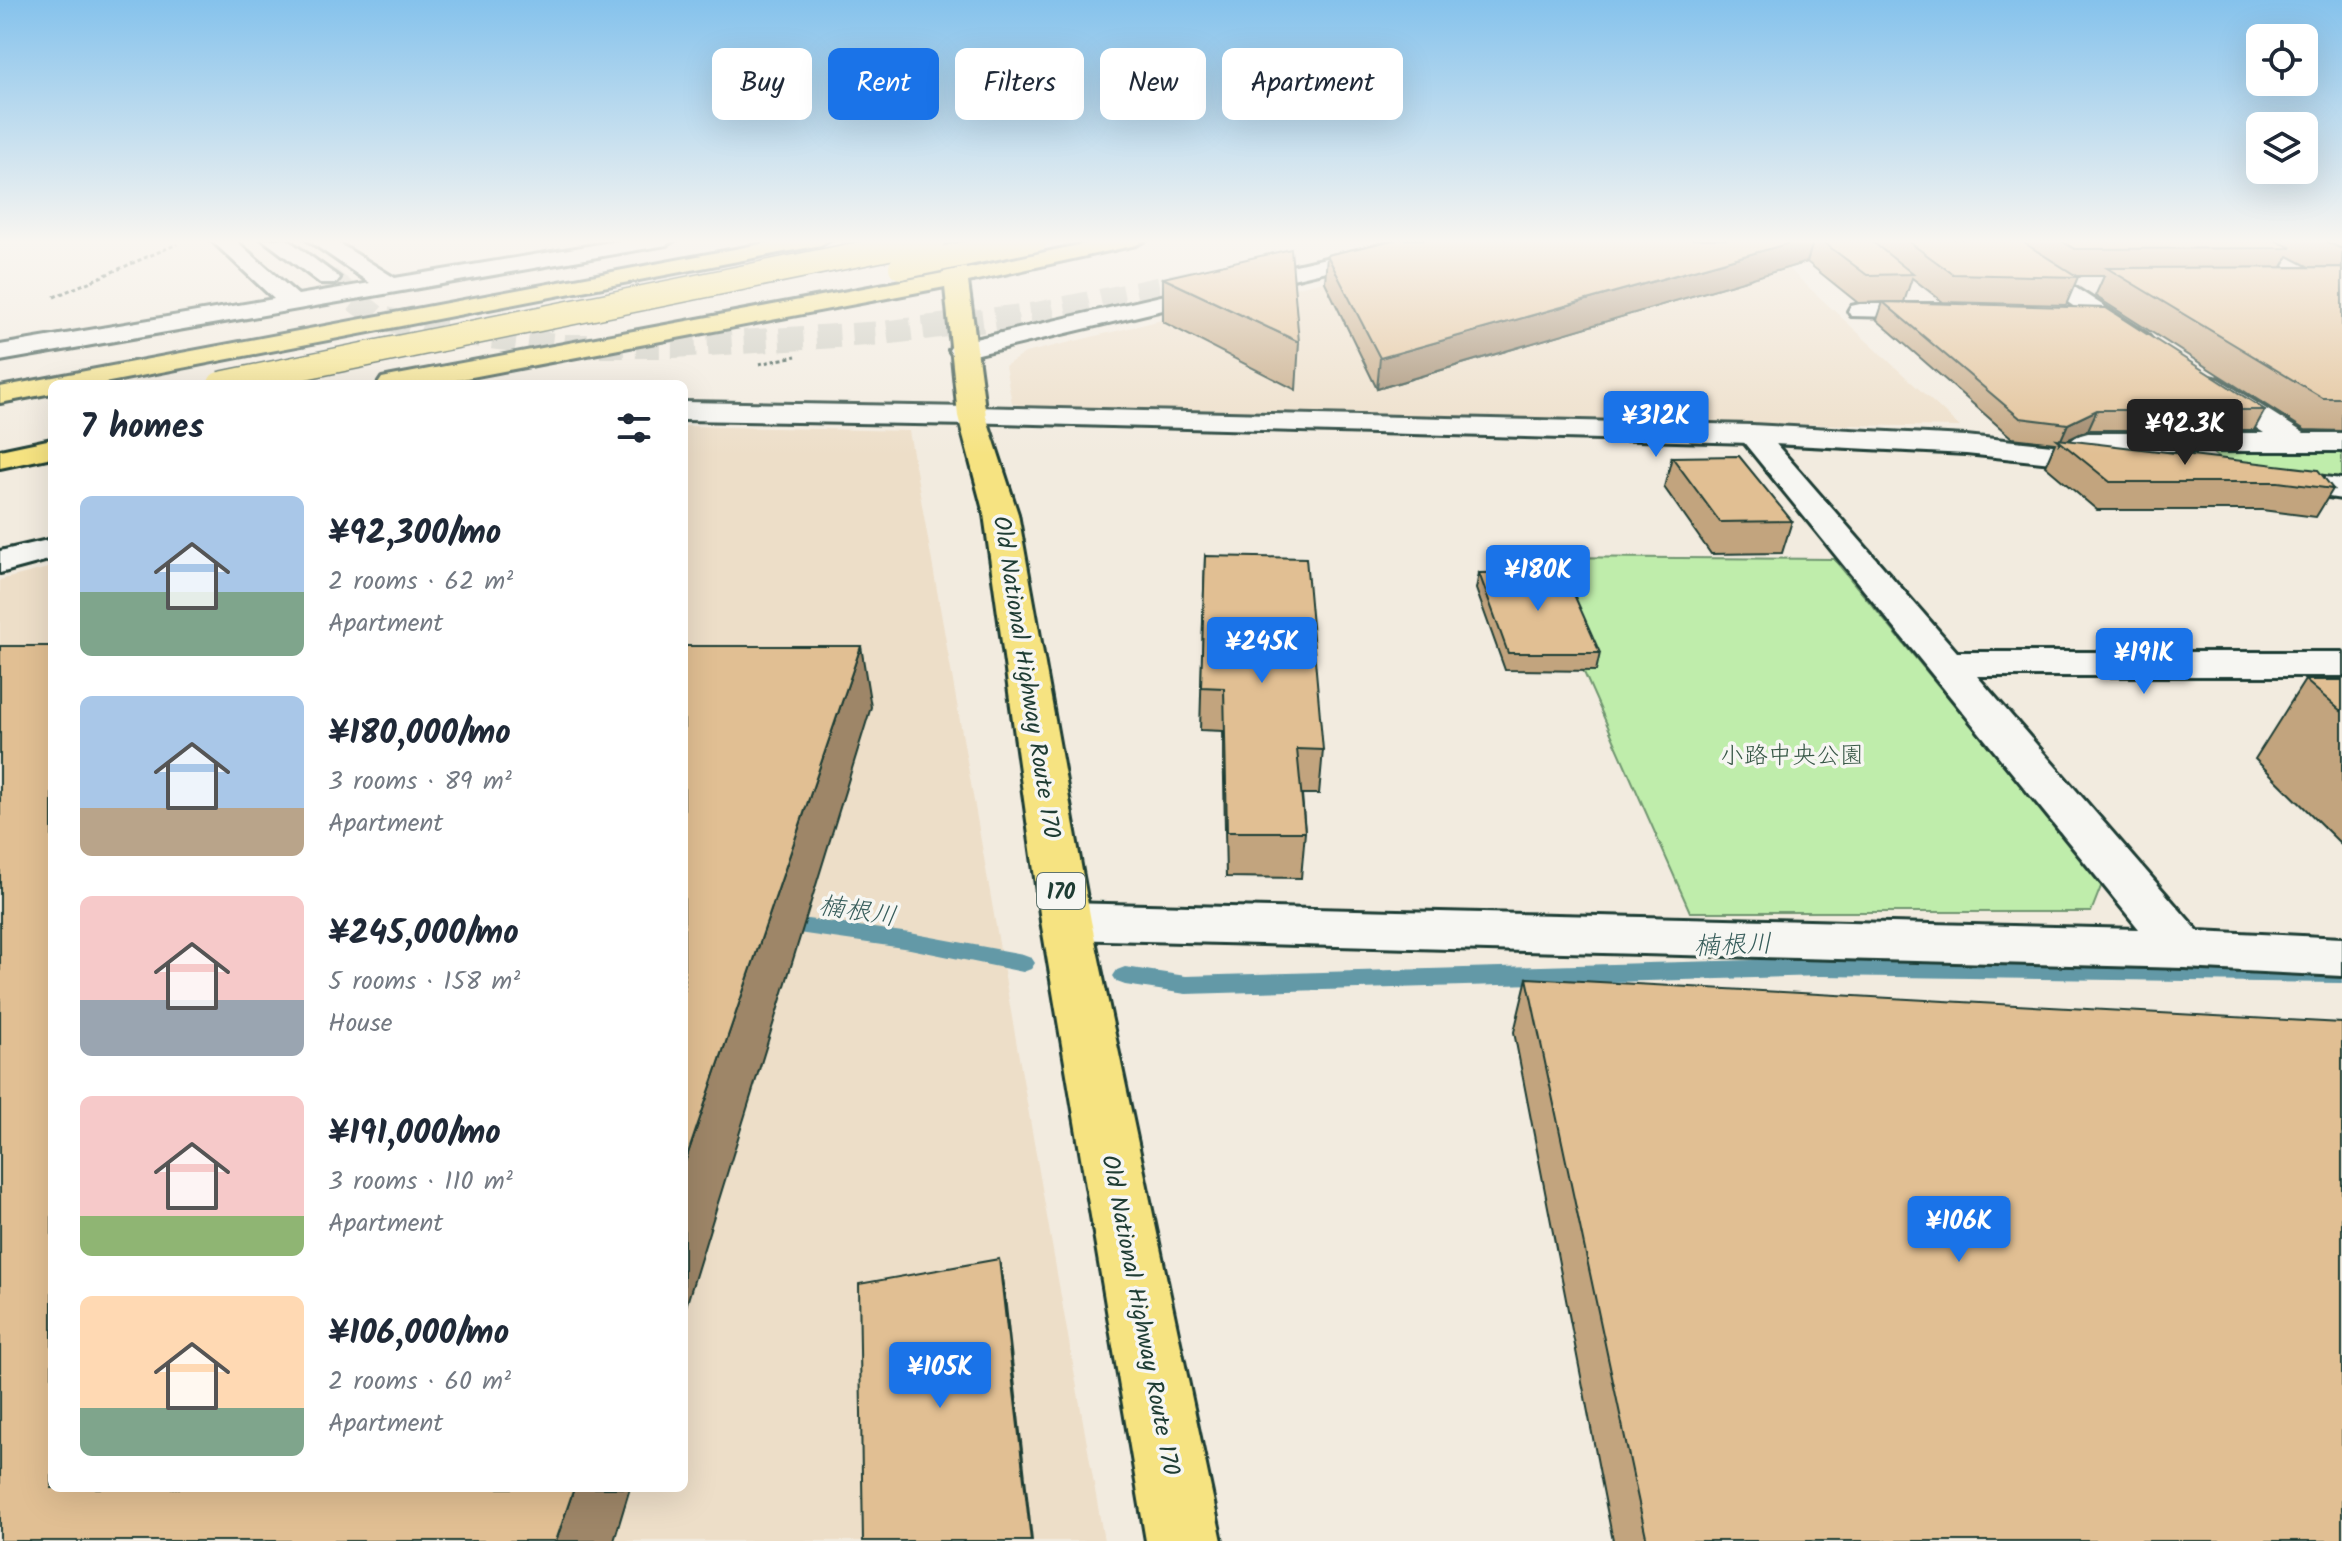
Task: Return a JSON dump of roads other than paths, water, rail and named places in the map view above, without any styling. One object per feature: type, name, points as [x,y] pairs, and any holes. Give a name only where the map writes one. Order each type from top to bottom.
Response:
[{"type":"highway","points":[[75,380],[441,311]]},
{"type":"highway","points":[[242,380],[622,311]]},
{"type":"highway","points":[[371,380],[697,311]]},
{"type":"highway","points":[[409,380],[699,311]]},
{"type":"highway","name":"Old National Highway Route 170","points":[[956,311],[972,416],[1001,514],[1066,921],[1184,1541]]},
{"type":"highway","points":[[0,395],[48,385]]},
{"type":"highway","points":[[0,459],[48,449]]},
{"type":"highway","points":[[0,466],[48,456]]},
{"type":"street","points":[[0,353],[253,311]]},
{"type":"street","points":[[1092,321],[1100,311]]},
{"type":"street","points":[[962,350],[1134,311]]},
{"type":"street","points":[[1860,311],[1866,311]]},
{"type":"street","points":[[1940,311],[1964,314]]},
{"type":"street","points":[[2094,311],[2153,349]]},
{"type":"street","points":[[2055,315],[2101,316]]},
{"type":"street","points":[[2192,374],[2296,441]]},
{"type":"street","points":[[688,411],[1752,434],[1966,445],[2200,471]]},
{"type":"street","points":[[1752,434],[2184,949]]},
{"type":"street","points":[[2067,456],[2088,442],[2342,442]]},
{"type":"street","points":[[2248,477],[2342,489]]},
{"type":"street","points":[[0,562],[48,550]]},
{"type":"street","points":[[1946,664],[2342,664]]},
{"type":"street","points":[[1066,921],[2184,949],[2342,957]]},
{"type":"waterway","name":"楠根川","points":[[778,923],[910,941],[1023,963]]},
{"type":"waterway","name":"楠根川","points":[[1125,976],[1186,985],[1821,967],[2342,974]]},
{"type":"tunnel","points":[[369,311],[375,316],[424,329],[565,346],[674,346],[883,333],[1052,311]]},
{"type":"park label","name":"小路中央公園","points":[[1792,755]]}]
